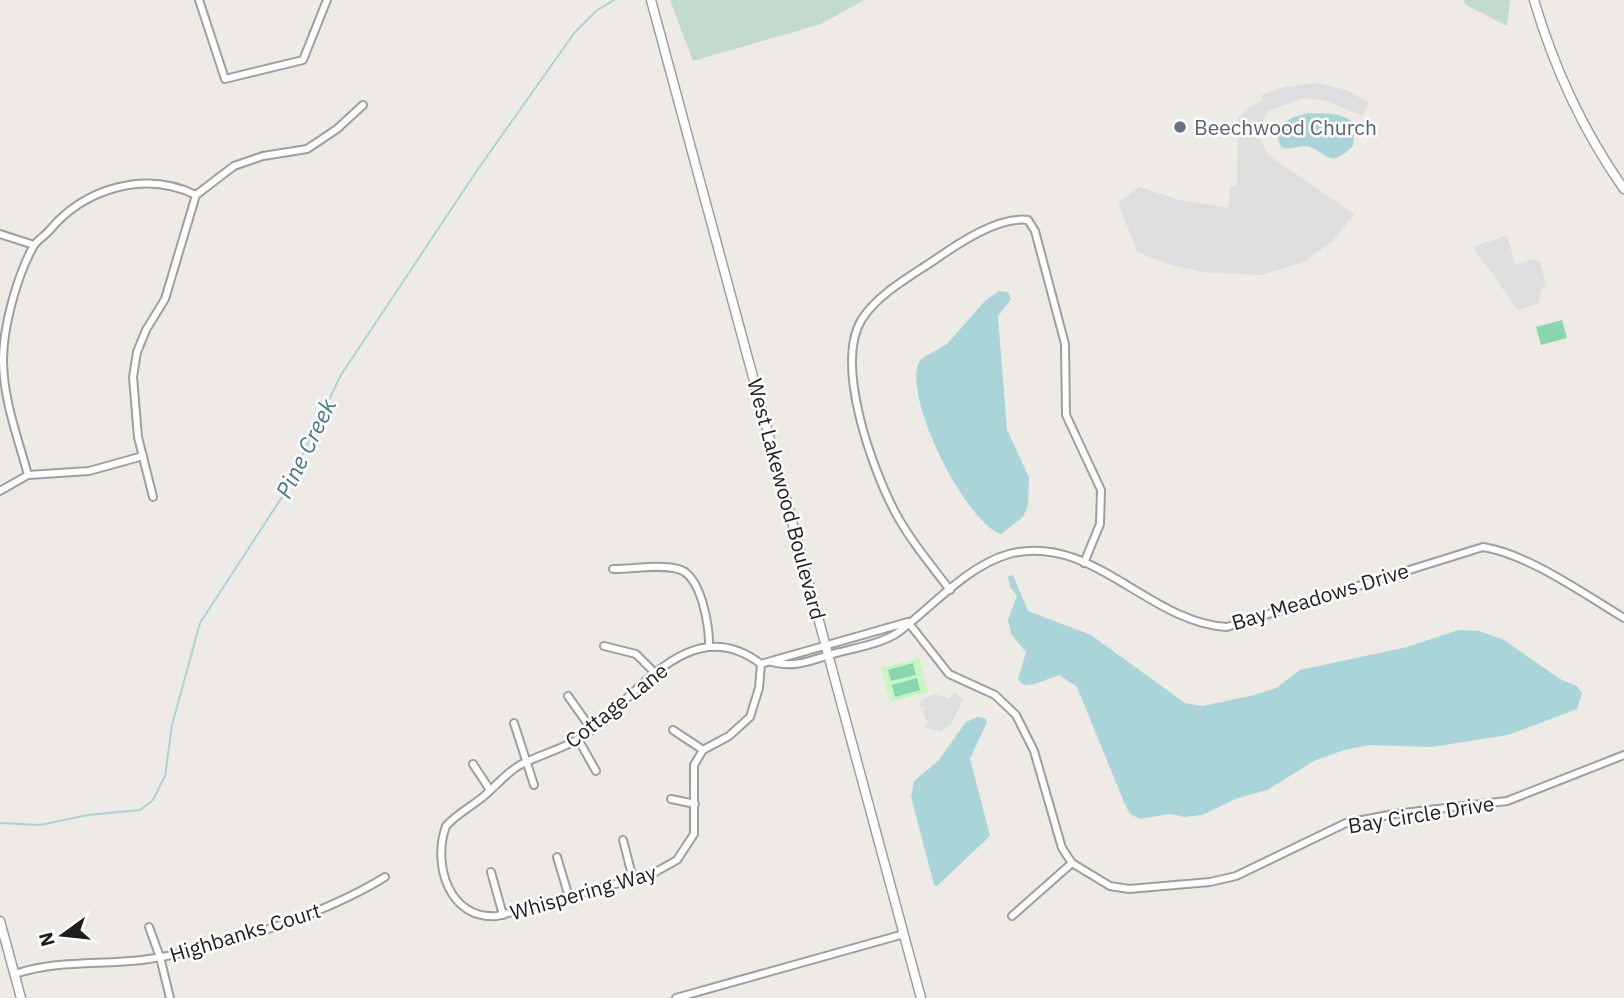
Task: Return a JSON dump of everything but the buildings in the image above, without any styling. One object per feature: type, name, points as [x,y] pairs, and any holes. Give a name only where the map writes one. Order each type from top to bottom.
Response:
[{"type":"street","points":[[199,0],[225,79],[303,60],[327,0]]},
{"type":"street","name":"West Lakewood Boulevard","points":[[651,0],[921,998]]},
{"type":"street","points":[[1534,0],[1548,45],[1572,102],[1624,189]]},
{"type":"street","points":[[153,496],[134,406],[133,377],[137,352],[165,299],[196,195],[234,166],[263,156],[307,149],[337,130],[363,104]]},
{"type":"street","points":[[27,475],[8,401],[2,361],[5,335],[16,294],[34,244],[68,211],[125,184],[163,182],[196,195]]},
{"type":"street","points":[[950,590],[906,531],[881,483],[852,380],[850,351],[861,321],[886,295],[970,236],[1004,224],[1028,220],[1034,228],[1065,344],[1066,415],[1101,491],[1100,524],[1084,563]]},
{"type":"street","points":[[0,234],[34,244]]},
{"type":"street","points":[[0,491],[27,475],[89,471],[143,456]]},
{"type":"street","name":"Bay Meadows Drive","points":[[829,655],[887,638],[902,630],[908,622],[989,563],[1010,554],[1046,551],[1062,553],[1084,563],[1197,620],[1227,627],[1483,547],[1500,550],[1528,562],[1624,618]]},
{"type":"street","points":[[613,569],[677,569],[688,574],[706,615],[709,646],[733,650],[761,664],[826,644]]},
{"type":"street","points":[[908,622],[949,674],[995,695],[1023,724],[1034,751],[1062,848],[1072,863],[1012,916]]},
{"type":"street","name":"Bay Meadows Drive","points":[[826,644],[908,622]]},
{"type":"street","points":[[604,646],[636,654],[654,672]]},
{"type":"street","name":"Cottage Lane","points":[[445,875],[440,849],[446,826],[527,762],[592,730],[654,672],[709,646]]},
{"type":"street","points":[[772,662],[793,665],[829,655]]},
{"type":"street","points":[[673,730],[703,750],[729,736],[750,717],[759,688],[761,664]]},
{"type":"street","points":[[568,696],[592,730]]},
{"type":"street","points":[[514,723],[534,785]]},
{"type":"street","points":[[578,739],[596,771]]},
{"type":"street","name":"Whispering Way","points":[[445,875],[453,895],[464,908],[480,917],[503,915],[663,870],[682,855],[694,834],[694,765],[703,750]]},
{"type":"street","name":"Bay Circle Drive","points":[[1072,863],[1110,886],[1129,889],[1210,882],[1236,876],[1346,822],[1507,801],[1624,755]]},
{"type":"street","points":[[473,764],[490,790]]},
{"type":"street","points":[[671,799],[695,804]]},
{"type":"street","points":[[623,839],[634,879]]},
{"type":"street","points":[[557,857],[569,897]]},
{"type":"street","points":[[491,872],[503,915]]},
{"type":"street","name":"Highbanks Court","points":[[15,974],[56,963],[102,964],[176,955],[310,914],[349,898],[385,877]]},
{"type":"street","points":[[0,921],[21,998]]},
{"type":"street","points":[[149,927],[170,998]]},
{"type":"street","points":[[676,998],[904,934]]},
{"type":"green space","points":[[670,0],[864,0],[821,24],[693,61]]},
{"type":"green space","points":[[1463,0],[1510,0],[1507,26],[1466,5]]},
{"type":"green space","points":[[1562,320],[1567,338],[1541,345],[1536,327]]},
{"type":"green space","points":[[919,658],[928,692],[890,702],[881,668]]},
{"type":"green space","points":[[913,663],[916,675],[891,681],[888,670]]},
{"type":"green space","points":[[917,678],[920,690],[895,697],[892,685]]},
{"type":"shaded area","points":[[1316,83],[1347,90],[1369,103],[1363,116],[1323,100],[1303,98],[1269,111],[1262,122],[1260,138],[1268,155],[1354,214],[1333,241],[1302,263],[1261,275],[1203,272],[1171,265],[1137,252],[1118,202],[1140,187],[1179,200],[1229,208],[1230,186],[1237,186],[1239,117],[1251,106],[1263,101],[1262,95],[1284,87]]},
{"type":"shaded area","points":[[1507,235],[1515,264],[1534,259],[1540,262],[1547,287],[1542,288],[1538,304],[1518,310],[1473,247]]},
{"type":"shaded area","points":[[954,693],[964,699],[950,725],[940,731],[925,728],[928,722],[924,716],[924,708],[919,705],[922,700],[934,694],[950,699]]},
{"type":"water","points":[[1309,113],[1345,117],[1355,125],[1353,146],[1334,158],[1307,146],[1282,148],[1278,140],[1279,128],[1288,120]]},
{"type":"water","points":[[999,291],[1008,292],[1011,299],[998,316],[1007,430],[1029,477],[1028,506],[1023,517],[1001,534],[986,525],[970,506],[939,454],[927,425],[916,375],[921,359],[947,344],[985,301]]},
{"type":"water","points":[[1013,575],[1028,611],[1091,635],[1185,703],[1203,706],[1254,695],[1276,688],[1300,670],[1407,647],[1459,630],[1479,631],[1504,640],[1560,679],[1577,686],[1582,693],[1577,709],[1508,735],[1431,747],[1369,745],[1344,750],[1314,761],[1267,790],[1238,798],[1202,815],[1185,817],[1170,814],[1140,819],[1130,814],[1124,802],[1077,687],[1059,675],[1035,684],[1024,685],[1018,679],[1026,652],[1011,634],[1008,620],[1017,596],[1010,587],[1008,577]]},
{"type":"water","points":[[977,717],[985,718],[987,722],[970,759],[990,836],[937,886],[934,885],[911,797],[914,781],[938,761],[966,722]]},
{"type":"waterway","name":"Pine Creek","points":[[0,823],[40,825],[88,815],[140,810],[153,800],[165,776],[172,725],[200,623],[282,497],[341,375],[478,169],[575,32],[596,11],[614,0]]},
{"type":"place","name":"Beechwood Church","points":[[1180,127]]}]
